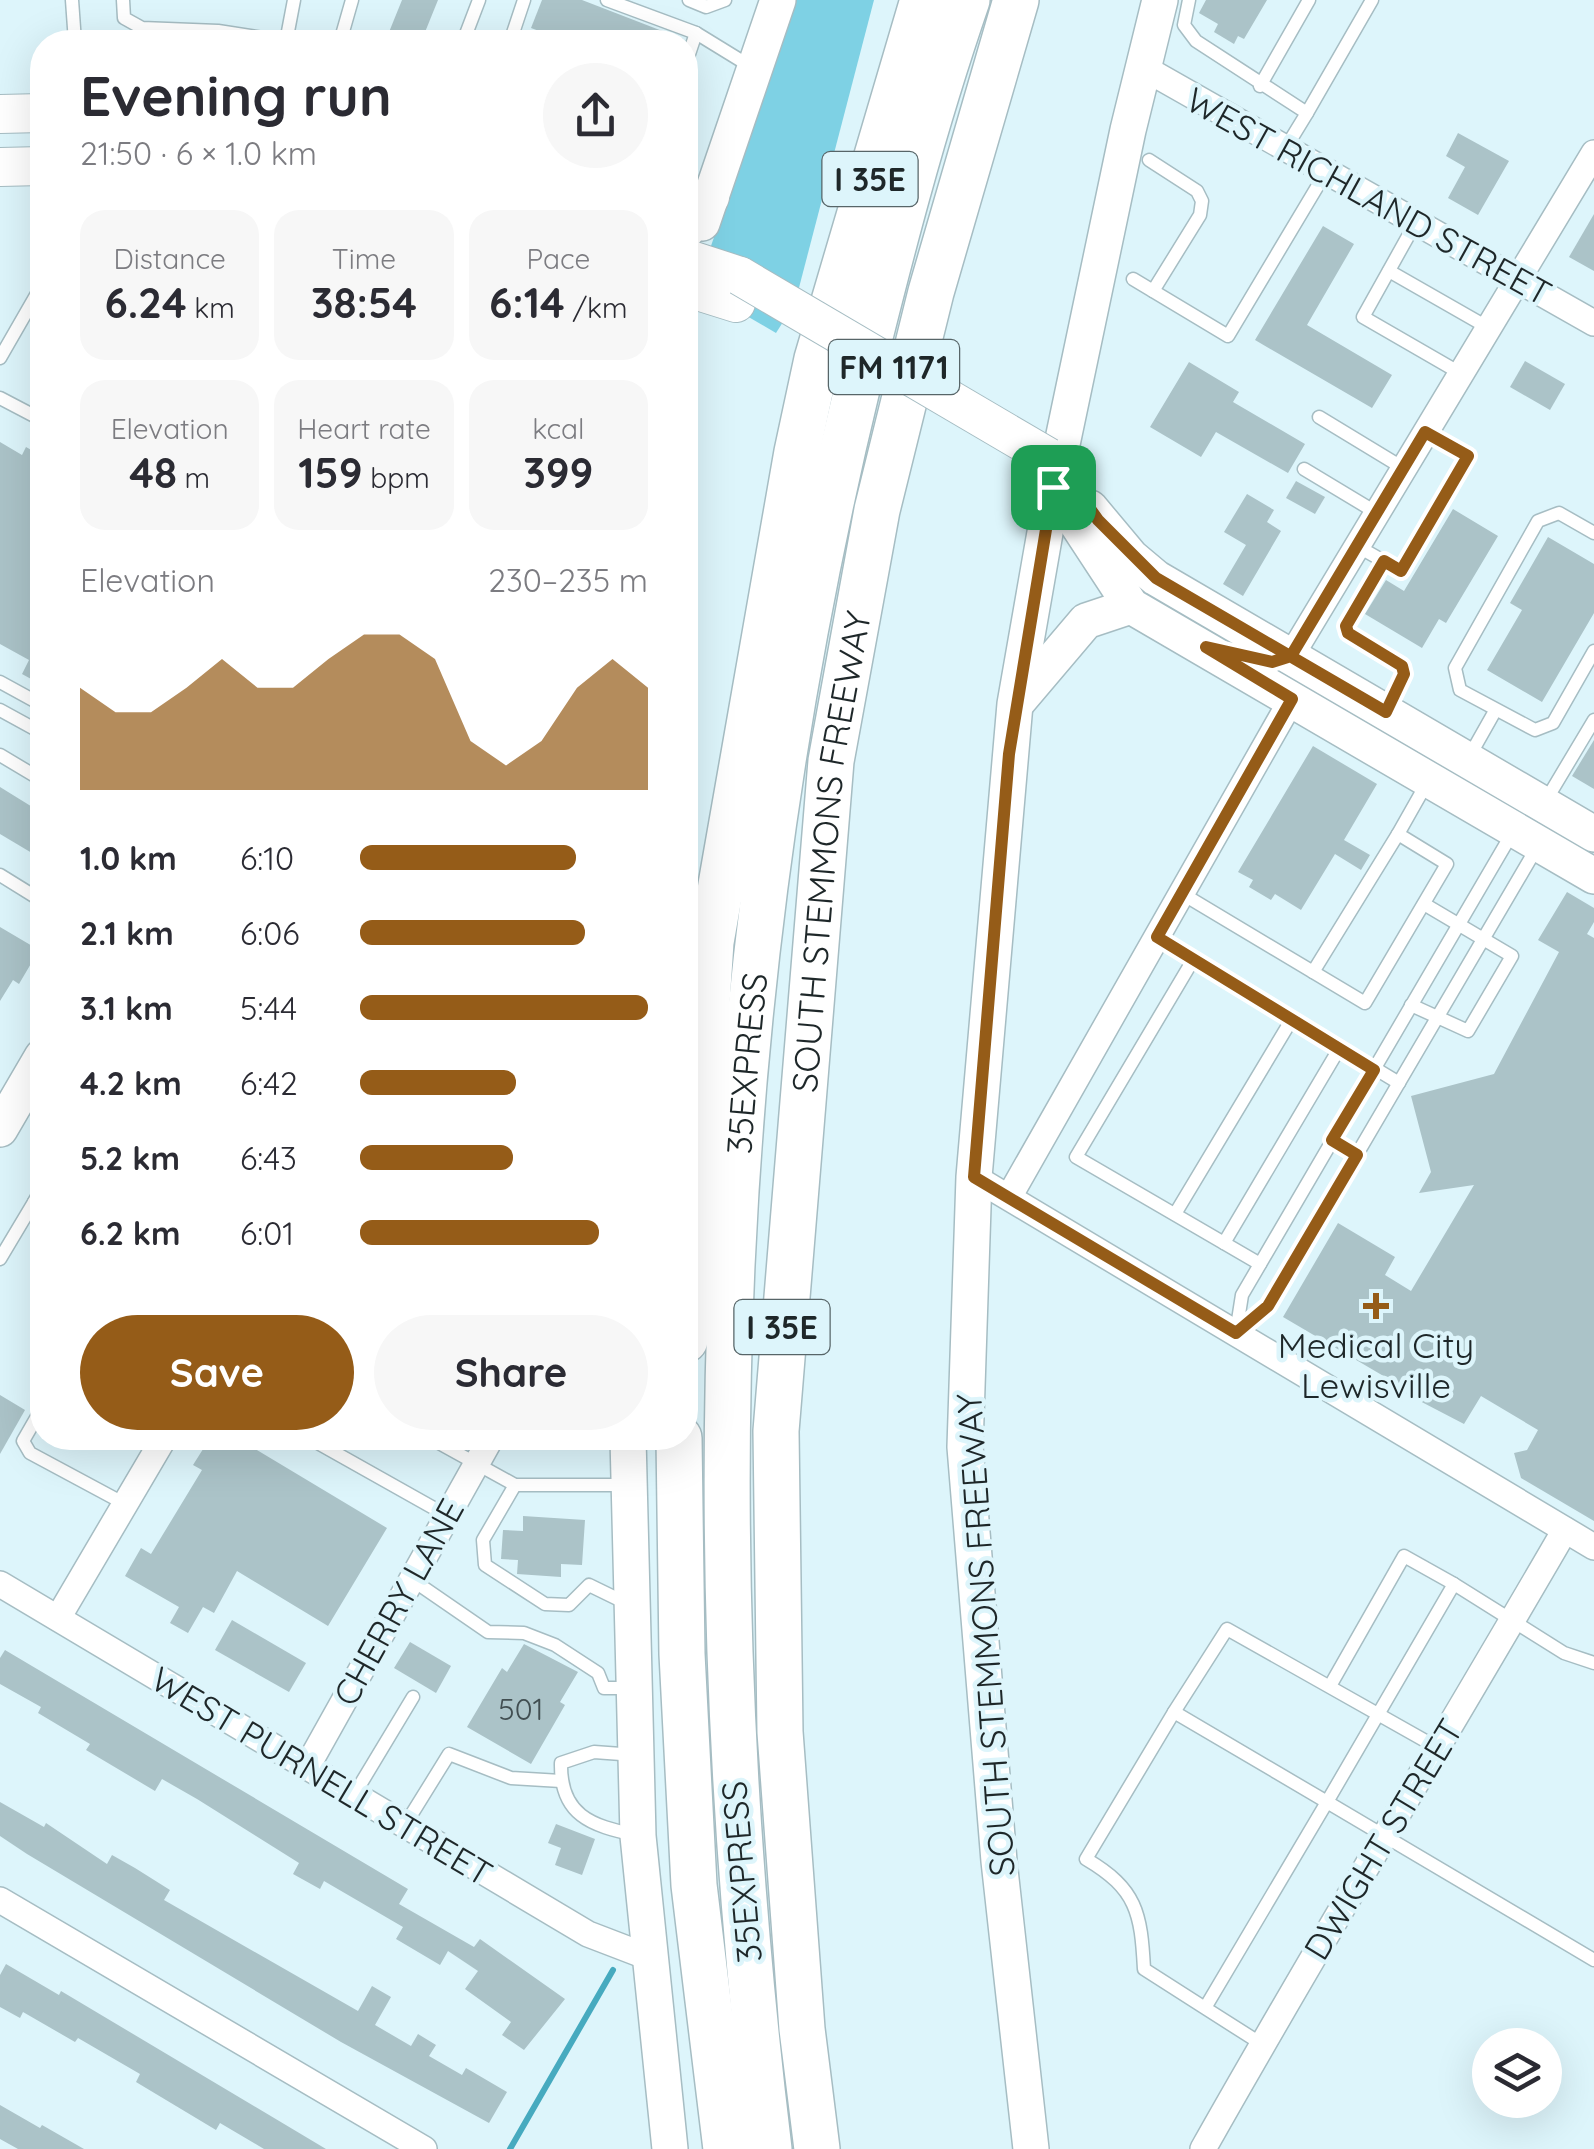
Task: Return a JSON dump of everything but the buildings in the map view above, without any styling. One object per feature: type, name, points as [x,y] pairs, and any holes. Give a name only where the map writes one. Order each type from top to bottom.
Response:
[{"type":"highway","name":"I 35E","points":[[698,1141],[711,942],[796,452],[817,359],[924,0]]},
{"type":"highway","name":"35EXPRESS","points":[[769,2149],[740,1892],[727,1624],[727,1314],[737,1151],[759,919],[802,633],[882,286],[967,0]]},
{"type":"highway","name":"SOUTH STEMMONS FREEWAY","points":[[817,2149],[802,2029],[780,1732],[776,1431],[831,761],[877,510],[936,274],[1016,0]]},
{"type":"highway","points":[[678,1450],[694,1885],[726,2149]]},
{"type":"main road","points":[[698,230],[778,0]]},
{"type":"main road","name":"SOUTH STEMMONS FREEWAY","points":[[1031,2149],[999,1861],[965,1447],[974,1177],[1016,704],[1050,472],[1160,0]]},
{"type":"main road","points":[[0,114],[30,113]]},
{"type":"main road","points":[[0,167],[30,166]]},
{"type":"main road","name":"FM 1171","points":[[698,270],[1050,472]]},
{"type":"main road","points":[[1050,472],[1130,606],[1429,779],[1594,834]]},
{"type":"main road","points":[[1050,472],[1147,571],[1468,760],[1538,817],[1594,876]]},
{"type":"main road","points":[[1016,704],[1086,622],[1130,606]]},
{"type":"main road","points":[[1206,647],[1272,662],[1291,656]]},
{"type":"main road","points":[[2,1120],[30,1077]]},
{"type":"main road","points":[[628,1450],[638,1836],[670,2149]]},
{"type":"street","name":"WEST RICHLAND STREET","points":[[1144,68],[1594,323]]},
{"type":"street","points":[[1291,656],[1594,153]]},
{"type":"street","points":[[1009,1198],[1292,699]]},
{"type":"street","points":[[974,1177],[1594,1547]]},
{"type":"street","points":[[58,1618],[157,1450]]},
{"type":"street","name":"CHERRY LANE","points":[[307,1767],[483,1450]]},
{"type":"street","name":"DWIGHT STREET","points":[[1204,2149],[1260,2043],[1385,1840],[1565,1530]]},
{"type":"street","name":"WEST PURNELL STREET","points":[[0,1584],[588,1934],[648,1957]]},
{"type":"street","points":[[0,1900],[424,2149]]},
{"type":"lane","points":[[72,0],[74,30]]},
{"type":"lane","points":[[123,0],[124,18],[142,28],[193,30]]},
{"type":"lane","points":[[290,30],[294,0]]},
{"type":"lane","points":[[468,30],[479,0]]},
{"type":"lane","points":[[514,30],[524,0]]},
{"type":"lane","points":[[608,0],[688,30]]},
{"type":"lane","points":[[689,0],[706,7],[725,0]]},
{"type":"lane","points":[[1190,0],[1184,25],[1196,42],[1307,113]]},
{"type":"lane","points":[[1260,86],[1309,0]]},
{"type":"lane","points":[[1285,149],[1372,0]]},
{"type":"lane","points":[[342,30],[348,1]]},
{"type":"lane","points":[[698,34],[753,68]]},
{"type":"lane","points":[[1148,160],[1196,190],[1202,201],[1200,214],[1153,290]]},
{"type":"lane","points":[[1133,279],[1228,336],[1326,172]]},
{"type":"lane","points":[[1416,222],[1362,317],[1460,373]]},
{"type":"lane","points":[[1389,271],[1488,327]]},
{"type":"lane","points":[[0,358],[30,306]]},
{"type":"lane","points":[[0,398],[30,414]]},
{"type":"lane","points":[[1320,417],[1404,468]]},
{"type":"lane","points":[[1357,546],[1401,571],[1468,456],[1425,432]]},
{"type":"lane","points":[[1304,469],[1377,513]]},
{"type":"lane","points":[[1594,532],[1559,513],[1538,521],[1455,668],[1460,690],[1535,730],[1553,723],[1594,651]]},
{"type":"lane","points":[[1384,561],[1346,626],[1348,633],[1402,666],[1404,674],[1386,712]]},
{"type":"lane","points":[[0,682],[30,698]]},
{"type":"lane","points":[[0,710],[30,727]]},
{"type":"lane","points":[[1468,760],[1495,711]]},
{"type":"lane","points":[[1236,1333],[1268,1306],[1310,1236],[1483,939],[1538,817],[1594,720]]},
{"type":"lane","points":[[0,755],[30,773]]},
{"type":"lane","points":[[1313,972],[1429,779]]},
{"type":"lane","points":[[1236,1333],[1242,1295],[1332,1140],[1459,924],[1538,817]]},
{"type":"lane","points":[[1181,893],[1365,1003],[1447,864],[1398,834]]},
{"type":"lane","points":[[0,875],[30,893]]},
{"type":"lane","points":[[1411,1006],[1468,1031],[1512,956],[1424,904]]},
{"type":"lane","points":[[1157,937],[1399,1083]]},
{"type":"lane","points":[[1193,960],[1076,1157],[1260,1264]]},
{"type":"lane","points":[[1174,1214],[1292,1020]]},
{"type":"lane","points":[[1224,1243],[1339,1048]]},
{"type":"lane","points":[[1332,1140],[1357,1155]]},
{"type":"lane","points":[[0,1258],[30,1216]]},
{"type":"lane","points":[[1285,1222],[1310,1236]]},
{"type":"lane","points":[[30,1429],[23,1442],[30,1453],[125,1504]]},
{"type":"lane","points":[[330,1450],[446,1515]]},
{"type":"lane","points":[[452,1450],[516,1485],[627,1485]]},
{"type":"lane","points":[[516,1485],[483,1540],[485,1565],[545,1604],[570,1605],[589,1585],[630,1606]]},
{"type":"lane","points":[[1330,1686],[1404,1556],[1511,1623],[1564,1653],[1594,1664]]},
{"type":"lane","points":[[411,1579],[488,1632],[524,1633],[556,1645],[598,1673],[604,1688],[632,1688]]},
{"type":"lane","points":[[1206,2008],[1454,1584]]},
{"type":"lane","points":[[1260,2043],[1144,1969],[1142,1928],[1130,1894],[1116,1876],[1086,1859],[1174,1712],[1227,1628],[1438,1748]]},
{"type":"lane","points":[[354,1794],[413,1698]]},
{"type":"lane","points":[[1174,1712],[1594,1960]]},
{"type":"lane","points":[[635,1755],[594,1752],[561,1763],[561,1781],[567,1803],[595,1824],[638,1836]]},
{"type":"lane","points":[[405,1825],[448,1754],[511,1778],[561,1781]]},
{"type":"shaded area","points":[[795,0],[874,0],[795,303],[776,333],[698,284]]},
{"type":"waterway","points":[[510,2149],[613,1970]]},
{"type":"place","name":"Medical City Lewisville","points":[[1376,1306]]},
{"type":"route","points":[[1053,487],[1009,754],[974,1177],[1236,1333],[1268,1306],[1357,1155],[1332,1140],[1374,1070],[1157,937],[1292,699],[1206,647],[1272,662],[1291,656],[1425,432],[1468,456],[1401,571],[1384,561],[1346,626],[1348,633],[1402,666],[1404,674],[1386,712],[1291,656],[1156,578],[1098,520],[1058,464],[1053,487]]}]
